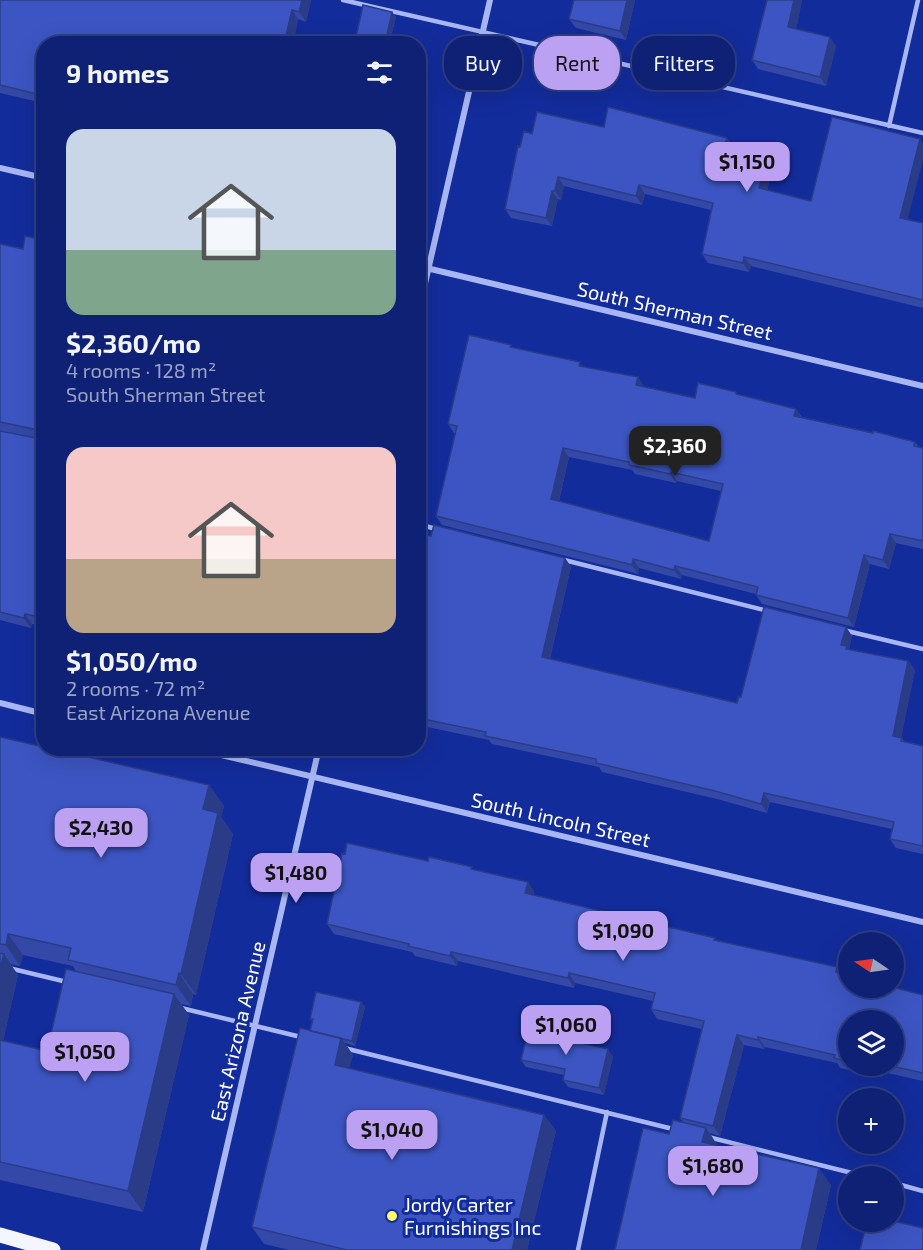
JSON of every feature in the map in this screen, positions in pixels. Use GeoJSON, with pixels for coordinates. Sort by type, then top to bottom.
{"type":"FeatureCollection","features":[{"type":"Feature","properties":{"kind":"main road"},"geometry":{"type":"LineString","coordinates":[[0,1235],[52,1250]]}},
{"type":"Feature","properties":{"kind":"street"},"geometry":{"type":"LineString","coordinates":[[426,281],[490,0]]}},
{"type":"Feature","properties":{"kind":"street"},"geometry":{"type":"LineString","coordinates":[[0,168],[36,176]]}},
{"type":"Feature","properties":{"kind":"street","name":"South Sherman Street"},"geometry":{"type":"LineString","coordinates":[[426,268],[923,386]]}},
{"type":"Feature","properties":{"kind":"street"},"geometry":{"type":"LineString","coordinates":[[0,703],[36,712]]}},
{"type":"Feature","properties":{"kind":"street","name":"South Lincoln Street"},"geometry":{"type":"LineString","coordinates":[[225,756],[923,922]]}},
{"type":"Feature","properties":{"kind":"street","name":"East Arizona Avenue"},"geometry":{"type":"LineString","coordinates":[[202,1250],[317,756]]}},
{"type":"Feature","properties":{"kind":"lane"},"geometry":{"type":"LineString","coordinates":[[344,0],[923,133]]}},
{"type":"Feature","properties":{"kind":"lane"},"geometry":{"type":"LineString","coordinates":[[889,126],[918,0]]}},
{"type":"Feature","properties":{"kind":"lane"},"geometry":{"type":"LineString","coordinates":[[426,526],[443,530]]}},
{"type":"Feature","properties":{"kind":"lane"},"geometry":{"type":"LineString","coordinates":[[557,559],[774,613]]}},
{"type":"Feature","properties":{"kind":"lane"},"geometry":{"type":"LineString","coordinates":[[832,627],[923,650]]}},
{"type":"Feature","properties":{"kind":"lane"},"geometry":{"type":"LineString","coordinates":[[0,966],[69,982]]}},
{"type":"Feature","properties":{"kind":"lane"},"geometry":{"type":"LineString","coordinates":[[171,1006],[309,1039]]}},
{"type":"Feature","properties":{"kind":"lane"},"geometry":{"type":"LineString","coordinates":[[332,1045],[685,1132]]}},
{"type":"Feature","properties":{"kind":"lane"},"geometry":{"type":"LineString","coordinates":[[578,1250],[607,1113]]}},
{"type":"Feature","properties":{"kind":"lane"},"geometry":{"type":"LineString","coordinates":[[696,1135],[838,1170]]}},
{"type":"Feature","properties":{"kind":"lane"},"geometry":{"type":"LineString","coordinates":[[904,1186],[923,1191]]}},
{"type":"Feature","properties":{"kind":"building"},"geometry":{"type":"Polygon","coordinates":[[[0,0],[302,0],[299,12],[292,10],[286,36],[36,36],[36,94],[0,85],[0,0]]]}},
{"type":"Feature","properties":{"kind":"building"},"geometry":{"type":"Polygon","coordinates":[[[574,0],[627,0],[620,31],[569,19],[574,0]]]}},
{"type":"Feature","properties":{"kind":"building"},"geometry":{"type":"Polygon","coordinates":[[[767,0],[794,0],[788,27],[830,37],[820,77],[752,60],[767,0]]]}},
{"type":"Feature","properties":{"kind":"building"},"geometry":{"type":"Polygon","coordinates":[[[363,5],[392,12],[387,36],[356,36],[363,5]]]}},
{"type":"Feature","properties":{"kind":"building"},"geometry":{"type":"Polygon","coordinates":[[[608,107],[727,138],[723,151],[765,161],[759,188],[811,201],[832,117],[920,139],[900,218],[923,223],[923,300],[744,257],[743,263],[702,254],[713,203],[639,185],[636,196],[558,177],[555,191],[552,191],[546,218],[505,209],[518,146],[520,147],[524,131],[532,134],[537,112],[604,127],[608,107]]]}},
{"type":"Feature","properties":{"kind":"building"},"geometry":{"type":"Polygon","coordinates":[[[25,236],[36,238],[36,430],[0,422],[0,244],[23,249],[25,236]]]}},
{"type":"Feature","properties":{"kind":"building"},"geometry":{"type":"Polygon","coordinates":[[[469,335],[511,345],[510,347],[580,362],[579,366],[638,377],[636,385],[695,398],[698,383],[736,392],[736,394],[796,409],[794,416],[873,433],[873,431],[915,442],[914,446],[923,448],[923,541],[890,534],[883,560],[864,555],[848,618],[756,595],[758,587],[675,566],[674,570],[633,559],[632,565],[436,516],[457,426],[448,424],[469,335]],[[563,448],[551,499],[709,541],[723,484],[629,465],[629,462],[563,448]]]}},
{"type":"Feature","properties":{"kind":"building"},"geometry":{"type":"Polygon","coordinates":[[[0,431],[36,438],[36,616],[25,614],[24,618],[0,612],[0,431]]]}},
{"type":"Feature","properties":{"kind":"building"},"geometry":{"type":"Polygon","coordinates":[[[434,525],[565,558],[542,657],[737,703],[739,696],[741,697],[764,607],[846,627],[841,645],[847,646],[846,649],[908,661],[893,736],[902,738],[901,741],[923,746],[923,846],[890,839],[894,822],[764,793],[761,804],[596,763],[596,759],[485,736],[486,732],[426,720],[426,535],[431,536],[434,525]]]}},
{"type":"Feature","properties":{"kind":"building"},"geometry":{"type":"Polygon","coordinates":[[[0,737],[36,745],[36,756],[84,756],[209,785],[203,809],[218,813],[181,974],[179,973],[176,985],[68,960],[71,948],[8,934],[6,945],[0,944],[0,737]]]}},
{"type":"Feature","properties":{"kind":"building"},"geometry":{"type":"Polygon","coordinates":[[[347,843],[428,861],[429,857],[528,882],[525,893],[715,938],[714,940],[837,967],[838,998],[904,998],[904,990],[923,995],[923,1073],[904,1069],[904,1010],[838,1010],[838,1059],[834,1058],[835,1055],[758,1037],[758,1040],[737,1035],[713,1126],[680,1118],[704,1021],[651,1009],[655,993],[569,973],[568,978],[451,952],[450,956],[327,924],[342,853],[345,854],[347,843]]]}},
{"type":"Feature","properties":{"kind":"building"},"geometry":{"type":"Polygon","coordinates":[[[0,953],[4,954],[0,969],[0,953]]]}},
{"type":"Feature","properties":{"kind":"building"},"geometry":{"type":"Polygon","coordinates":[[[66,969],[174,994],[128,1191],[0,1162],[0,1040],[47,1051],[66,969]]]}},
{"type":"Feature","properties":{"kind":"building"},"geometry":{"type":"Polygon","coordinates":[[[316,992],[361,1002],[352,1041],[310,1031],[313,1019],[310,1019],[316,992]]]}},
{"type":"Feature","properties":{"kind":"building"},"geometry":{"type":"Polygon","coordinates":[[[529,1027],[565,1034],[564,1039],[608,1049],[599,1088],[563,1080],[565,1069],[521,1060],[529,1027]]]}},
{"type":"Feature","properties":{"kind":"building"},"geometry":{"type":"Polygon","coordinates":[[[300,1028],[341,1038],[335,1065],[544,1115],[512,1250],[347,1250],[252,1227],[300,1028]]]}},
{"type":"Feature","properties":{"kind":"building"},"geometry":{"type":"Polygon","coordinates":[[[673,1120],[706,1128],[702,1142],[819,1168],[801,1250],[615,1250],[643,1128],[669,1134],[673,1120]]]}},
{"type":"Feature","properties":{"kind":"building"},"geometry":{"type":"Polygon","coordinates":[[[904,1224],[923,1228],[923,1250],[860,1250],[864,1232],[904,1232],[904,1224]]]}},
{"type":"Feature","properties":{"kind":"place","name":"Jordy Carter Furnishings Inc"},"geometry":{"type":"Point","coordinates":[392,1216]}}]}
